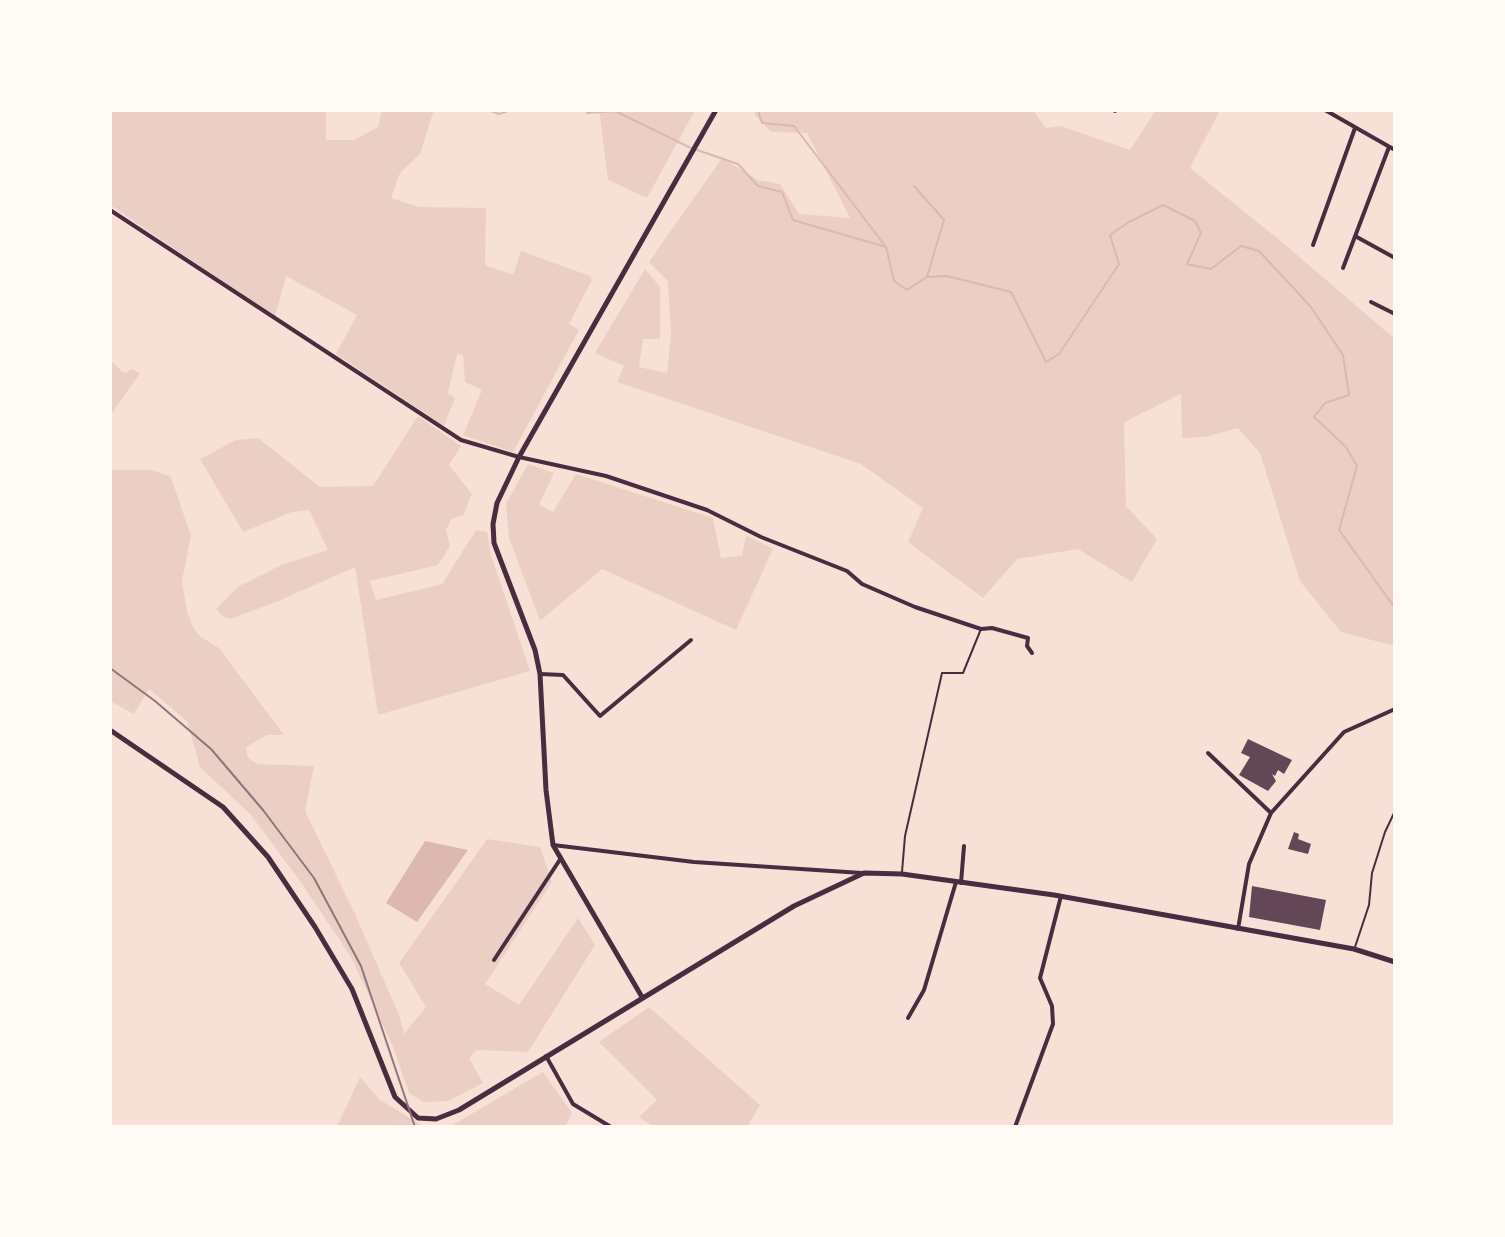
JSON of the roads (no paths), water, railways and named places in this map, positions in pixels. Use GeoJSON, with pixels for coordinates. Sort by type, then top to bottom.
{"type":"FeatureCollection","features":[{"type":"Feature","properties":{"kind":"main road"},"geometry":{"type":"LineString","coordinates":[[642,997],[553,845],[546,790],[540,674],[535,650],[494,543],[493,524],[497,503],[519,457],[716,110]]}},
{"type":"Feature","properties":{"kind":"main road"},"geometry":{"type":"LineString","coordinates":[[110,730],[223,807],[268,857],[352,989],[395,1097],[418,1118],[436,1119],[459,1110],[794,906],[864,873],[902,874],[1061,896],[1354,949],[1395,962]]}},
{"type":"Feature","properties":{"kind":"street"},"geometry":{"type":"LineString","coordinates":[[1325,110],[1395,150]]}},
{"type":"Feature","properties":{"kind":"street"},"geometry":{"type":"LineString","coordinates":[[1313,245],[1355,128]]}},
{"type":"Feature","properties":{"kind":"street"},"geometry":{"type":"LineString","coordinates":[[1343,268],[1389,147]]}},
{"type":"Feature","properties":{"kind":"street"},"geometry":{"type":"LineString","coordinates":[[110,210],[461,440],[519,457],[606,476],[707,510],[761,537],[847,571],[862,584],[915,607],[981,629],[992,628],[1028,638],[1027,646],[1032,653]]}},
{"type":"Feature","properties":{"kind":"street"},"geometry":{"type":"LineString","coordinates":[[1355,236],[1395,258]]}},
{"type":"Feature","properties":{"kind":"street"},"geometry":{"type":"LineString","coordinates":[[1371,302],[1395,314]]}},
{"type":"Feature","properties":{"kind":"street"},"geometry":{"type":"LineString","coordinates":[[540,674],[563,675],[600,716],[691,640]]}},
{"type":"Feature","properties":{"kind":"street"},"geometry":{"type":"LineString","coordinates":[[1238,929],[1249,864],[1271,813],[1344,732],[1395,709]]}},
{"type":"Feature","properties":{"kind":"street"},"geometry":{"type":"LineString","coordinates":[[1208,753],[1271,813]]}},
{"type":"Feature","properties":{"kind":"street"},"geometry":{"type":"LineString","coordinates":[[553,845],[694,862],[864,873]]}},
{"type":"Feature","properties":{"kind":"street"},"geometry":{"type":"LineString","coordinates":[[908,1018],[924,990],[958,883],[964,846]]}},
{"type":"Feature","properties":{"kind":"street"},"geometry":{"type":"LineString","coordinates":[[494,960],[561,858]]}},
{"type":"Feature","properties":{"kind":"street"},"geometry":{"type":"LineString","coordinates":[[1015,1127],[1053,1024],[1052,1006],[1040,978],[1061,896]]}},
{"type":"Feature","properties":{"kind":"street"},"geometry":{"type":"LineString","coordinates":[[546,1056],[573,1104],[611,1127]]}},
{"type":"Feature","properties":{"kind":"lane"},"geometry":{"type":"LineString","coordinates":[[902,874],[905,836],[942,673],[963,673],[981,629]]}},
{"type":"Feature","properties":{"kind":"lane"},"geometry":{"type":"LineString","coordinates":[[1354,949],[1369,905],[1372,873],[1395,811]]}},
{"type":"Feature","properties":{"kind":"waterway"},"geometry":{"type":"LineString","coordinates":[[488,110],[499,114],[511,110]]}},
{"type":"Feature","properties":{"kind":"waterway"},"geometry":{"type":"LineString","coordinates":[[587,110],[587,113],[615,111],[691,148]]}},
{"type":"Feature","properties":{"kind":"waterway"},"geometry":{"type":"LineString","coordinates":[[758,110],[762,123],[794,126],[886,247],[894,281],[907,290],[927,277],[947,276],[1011,292],[1046,362],[1059,354],[1119,264],[1110,235],[1129,222],[1163,205],[1195,221],[1201,233],[1187,264],[1211,269],[1241,246],[1259,251],[1311,307],[1343,355],[1349,395],[1325,403],[1314,417],[1346,447],[1357,466],[1339,530],[1395,608]]}},
{"type":"Feature","properties":{"kind":"waterway"},"geometry":{"type":"LineString","coordinates":[[1393,110],[1395,114]]}},
{"type":"Feature","properties":{"kind":"waterway"},"geometry":{"type":"LineString","coordinates":[[697,150],[738,164],[758,186],[782,192],[793,220],[886,247]]}},
{"type":"Feature","properties":{"kind":"waterway"},"geometry":{"type":"LineString","coordinates":[[914,186],[944,220],[927,277]]}},
{"type":"Feature","properties":{"kind":"railway"},"geometry":{"type":"LineString","coordinates":[[110,668],[155,701],[211,749],[263,810],[314,878],[361,966],[415,1127]]}}]}
